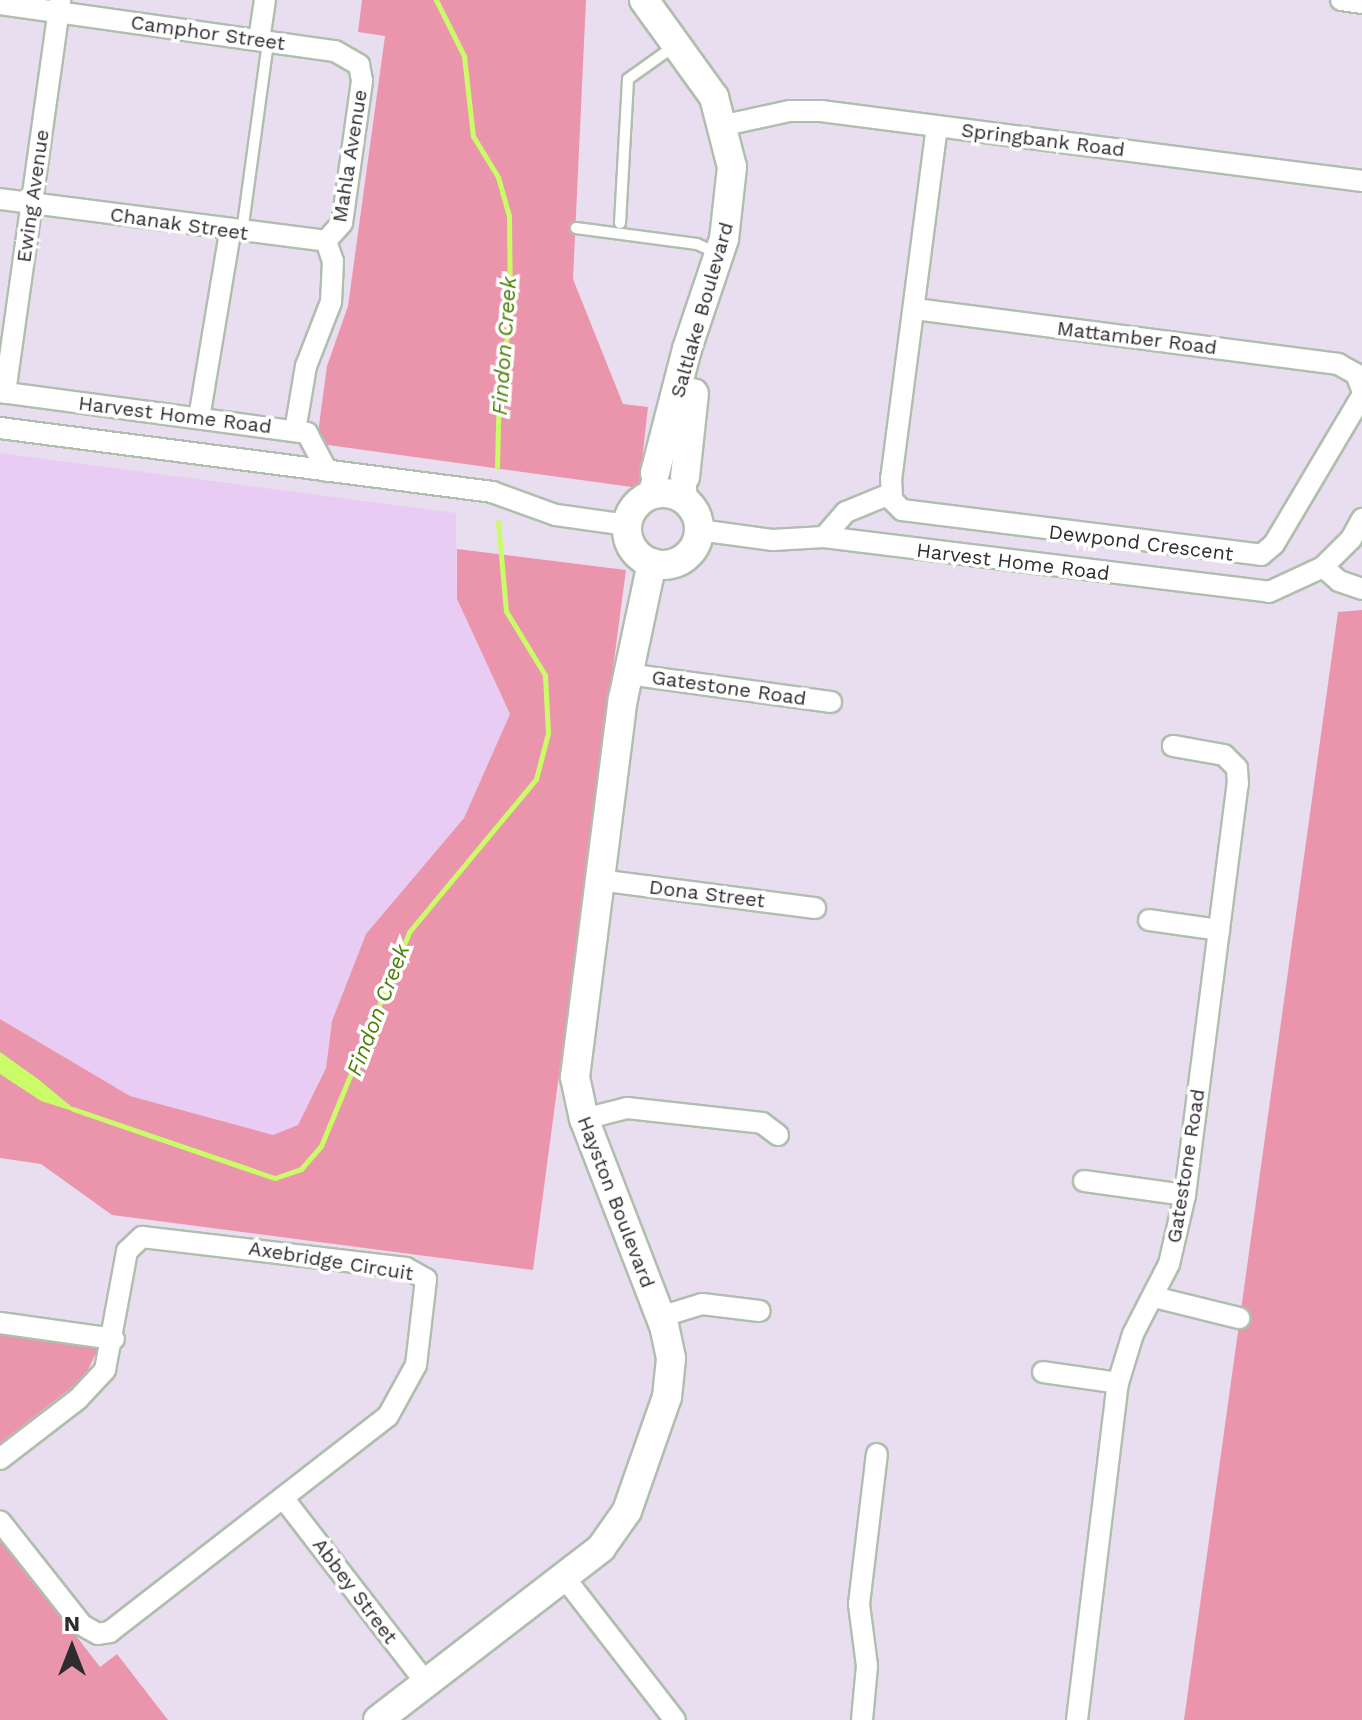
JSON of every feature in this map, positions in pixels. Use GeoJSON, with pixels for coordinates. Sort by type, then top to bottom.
{"type":"FeatureCollection","features":[{"type":"Feature","properties":{"kind":"street"},"geometry":{"type":"LineString","coordinates":[[264,41],[265,0]]}},
{"type":"Feature","properties":{"kind":"street","name":"Saltlake Boulevard"},"geometry":{"type":"LineString","coordinates":[[644,0],[702,76],[733,124],[732,191],[718,254],[687,349],[651,485]]}},
{"type":"Feature","properties":{"kind":"street","name":"Saltlake Boulevard"},"geometry":{"type":"LineString","coordinates":[[665,0],[710,57],[749,163],[748,209],[700,362],[686,490]]}},
{"type":"Feature","properties":{"kind":"street"},"geometry":{"type":"LineString","coordinates":[[1341,0],[1362,3]]}},
{"type":"Feature","properties":{"kind":"street","name":"Camphor Street"},"geometry":{"type":"LineString","coordinates":[[0,4],[60,6],[335,51],[356,60]]}},
{"type":"Feature","properties":{"kind":"street","name":"Ewing Avenue"},"geometry":{"type":"LineString","coordinates":[[3,392],[60,6]]}},
{"type":"Feature","properties":{"kind":"street","name":"Mahla Avenue"},"geometry":{"type":"LineString","coordinates":[[295,431],[306,366],[331,302],[333,261],[326,241],[342,223],[362,81],[356,60]]}},
{"type":"Feature","properties":{"kind":"street","name":"Springbank Road"},"geometry":{"type":"LineString","coordinates":[[733,124],[803,110],[1362,181]]}},
{"type":"Feature","properties":{"kind":"street"},"geometry":{"type":"LineString","coordinates":[[824,537],[846,512],[890,494],[937,126]]}},
{"type":"Feature","properties":{"kind":"street","name":"Chanak Street"},"geometry":{"type":"LineString","coordinates":[[0,199],[236,233],[326,241]]}},
{"type":"Feature","properties":{"kind":"street"},"geometry":{"type":"LineString","coordinates":[[199,418],[236,233]]}},
{"type":"Feature","properties":{"kind":"street","name":"Mattamber Road"},"geometry":{"type":"LineString","coordinates":[[915,309],[1338,364],[1359,382]]}},
{"type":"Feature","properties":{"kind":"street"},"geometry":{"type":"LineString","coordinates":[[1359,382],[1362,352]]}},
{"type":"Feature","properties":{"kind":"street","name":"Harvest Home Road"},"geometry":{"type":"LineString","coordinates":[[3,392],[307,433],[327,471]]}},
{"type":"Feature","properties":{"kind":"street","name":"Dewpond Crescent"},"geometry":{"type":"LineString","coordinates":[[890,494],[896,506],[911,513],[1254,556],[1274,544],[1362,396]]}},
{"type":"Feature","properties":{"kind":"street","name":"Harvest Home Road"},"geometry":{"type":"LineString","coordinates":[[0,428],[492,492],[556,515],[627,525]]}},
{"type":"Feature","properties":{"kind":"street"},"geometry":{"type":"LineString","coordinates":[[651,485],[667,494],[686,490],[699,530],[684,558],[652,563],[632,549],[627,525],[651,485]]}},
{"type":"Feature","properties":{"kind":"street"},"geometry":{"type":"LineString","coordinates":[[1362,519],[1351,539],[1323,567],[1339,581],[1362,589]]}},
{"type":"Feature","properties":{"kind":"street","name":"Harvest Home Road"},"geometry":{"type":"LineString","coordinates":[[699,530],[773,540],[824,537],[1234,590],[1269,592],[1323,567]]}},
{"type":"Feature","properties":{"kind":"street","name":"Hayston Boulevard"},"geometry":{"type":"LineString","coordinates":[[379,1720],[564,1577],[618,1527],[643,1468],[671,1374],[660,1317],[584,1119],[575,1066],[627,674],[652,563]]}},
{"type":"Feature","properties":{"kind":"street","name":"Gatestone Road"},"geometry":{"type":"LineString","coordinates":[[627,674],[831,702]]}},
{"type":"Feature","properties":{"kind":"street","name":"Gatestone Road"},"geometry":{"type":"LineString","coordinates":[[1077,1720],[1118,1383],[1133,1334],[1154,1297],[1177,1240],[1185,1195],[1237,768],[1211,750],[1173,746]]}},
{"type":"Feature","properties":{"kind":"street","name":"Dona Street"},"geometry":{"type":"LineString","coordinates":[[599,880],[815,908]]}},
{"type":"Feature","properties":{"kind":"street"},"geometry":{"type":"LineString","coordinates":[[1149,920],[1219,930]]}},
{"type":"Feature","properties":{"kind":"street"},"geometry":{"type":"LineString","coordinates":[[584,1119],[640,1109],[762,1123],[778,1135]]}},
{"type":"Feature","properties":{"kind":"street"},"geometry":{"type":"LineString","coordinates":[[1084,1181],[1185,1195]]}},
{"type":"Feature","properties":{"kind":"street","name":"Axebridge Circuit"},"geometry":{"type":"LineString","coordinates":[[0,1459],[92,1386],[105,1370],[114,1339],[127,1251],[142,1237],[406,1268],[424,1276],[428,1294],[420,1348],[401,1399],[369,1434],[105,1634],[82,1625],[0,1521]]}},
{"type":"Feature","properties":{"kind":"street"},"geometry":{"type":"LineString","coordinates":[[1154,1297],[1239,1318]]}},
{"type":"Feature","properties":{"kind":"street"},"geometry":{"type":"LineString","coordinates":[[660,1317],[702,1304],[760,1311]]}},
{"type":"Feature","properties":{"kind":"street"},"geometry":{"type":"LineString","coordinates":[[0,1323],[114,1339]]}},
{"type":"Feature","properties":{"kind":"street"},"geometry":{"type":"LineString","coordinates":[[1043,1372],[1118,1383]]}},
{"type":"Feature","properties":{"kind":"street"},"geometry":{"type":"LineString","coordinates":[[862,1720],[867,1666],[859,1604],[877,1454]]}},
{"type":"Feature","properties":{"kind":"street","name":"Abbey Street"},"geometry":{"type":"LineString","coordinates":[[284,1499],[426,1683]]}},
{"type":"Feature","properties":{"kind":"street"},"geometry":{"type":"LineString","coordinates":[[564,1577],[675,1720]]}},
{"type":"Feature","properties":{"kind":"lane"},"geometry":{"type":"LineString","coordinates":[[236,233],[264,41]]}},
{"type":"Feature","properties":{"kind":"lane"},"geometry":{"type":"LineString","coordinates":[[620,223],[628,79],[678,43]]}},
{"type":"Feature","properties":{"kind":"lane"},"geometry":{"type":"LineString","coordinates":[[576,228],[697,244],[718,254]]}},
{"type":"Feature","properties":{"kind":"shaded area"},"geometry":{"type":"Polygon","coordinates":[[[362,0],[586,0],[573,279],[623,404],[648,407],[639,488],[328,445],[318,433],[327,366],[348,306],[385,36],[358,32],[362,0]]]}},
{"type":"Feature","properties":{"kind":"shaded area"},"geometry":{"type":"Polygon","coordinates":[[[0,453],[456,513],[457,599],[510,714],[464,818],[366,934],[332,1021],[326,1067],[298,1125],[273,1135],[130,1096],[0,1019],[0,453]]]}},
{"type":"Feature","properties":{"kind":"shaded area"},"geometry":{"type":"Polygon","coordinates":[[[457,549],[626,570],[533,1270],[112,1215],[41,1164],[0,1158],[0,1019],[130,1096],[273,1135],[298,1125],[326,1068],[332,1021],[366,934],[464,818],[510,714],[457,599],[457,549]]]}},
{"type":"Feature","properties":{"kind":"shaded area"},"geometry":{"type":"Polygon","coordinates":[[[1362,610],[1362,1720],[1184,1720],[1338,612],[1362,610]]]}},
{"type":"Feature","properties":{"kind":"shaded area"},"geometry":{"type":"Polygon","coordinates":[[[0,1052],[79,1113],[41,1101],[0,1074],[0,1052]]]}},
{"type":"Feature","properties":{"kind":"shaded area"},"geometry":{"type":"Polygon","coordinates":[[[0,1334],[99,1347],[84,1378],[0,1443],[0,1334]]]}},
{"type":"Feature","properties":{"kind":"shaded area"},"geometry":{"type":"Polygon","coordinates":[[[0,1537],[100,1667],[117,1654],[168,1720],[0,1720],[0,1537]]]}},
{"type":"Feature","properties":{"kind":"waterway","name":"Findon Creek"},"geometry":{"type":"LineString","coordinates":[[436,0],[464,56],[473,136],[498,177],[509,216],[510,318],[499,385],[497,467]]}},
{"type":"Feature","properties":{"kind":"waterway","name":"Findon Creek"},"geometry":{"type":"LineString","coordinates":[[73,1109],[275,1178],[301,1169],[321,1146],[409,932],[536,779],[548,733],[545,675],[506,611],[498,522]]}}]}
